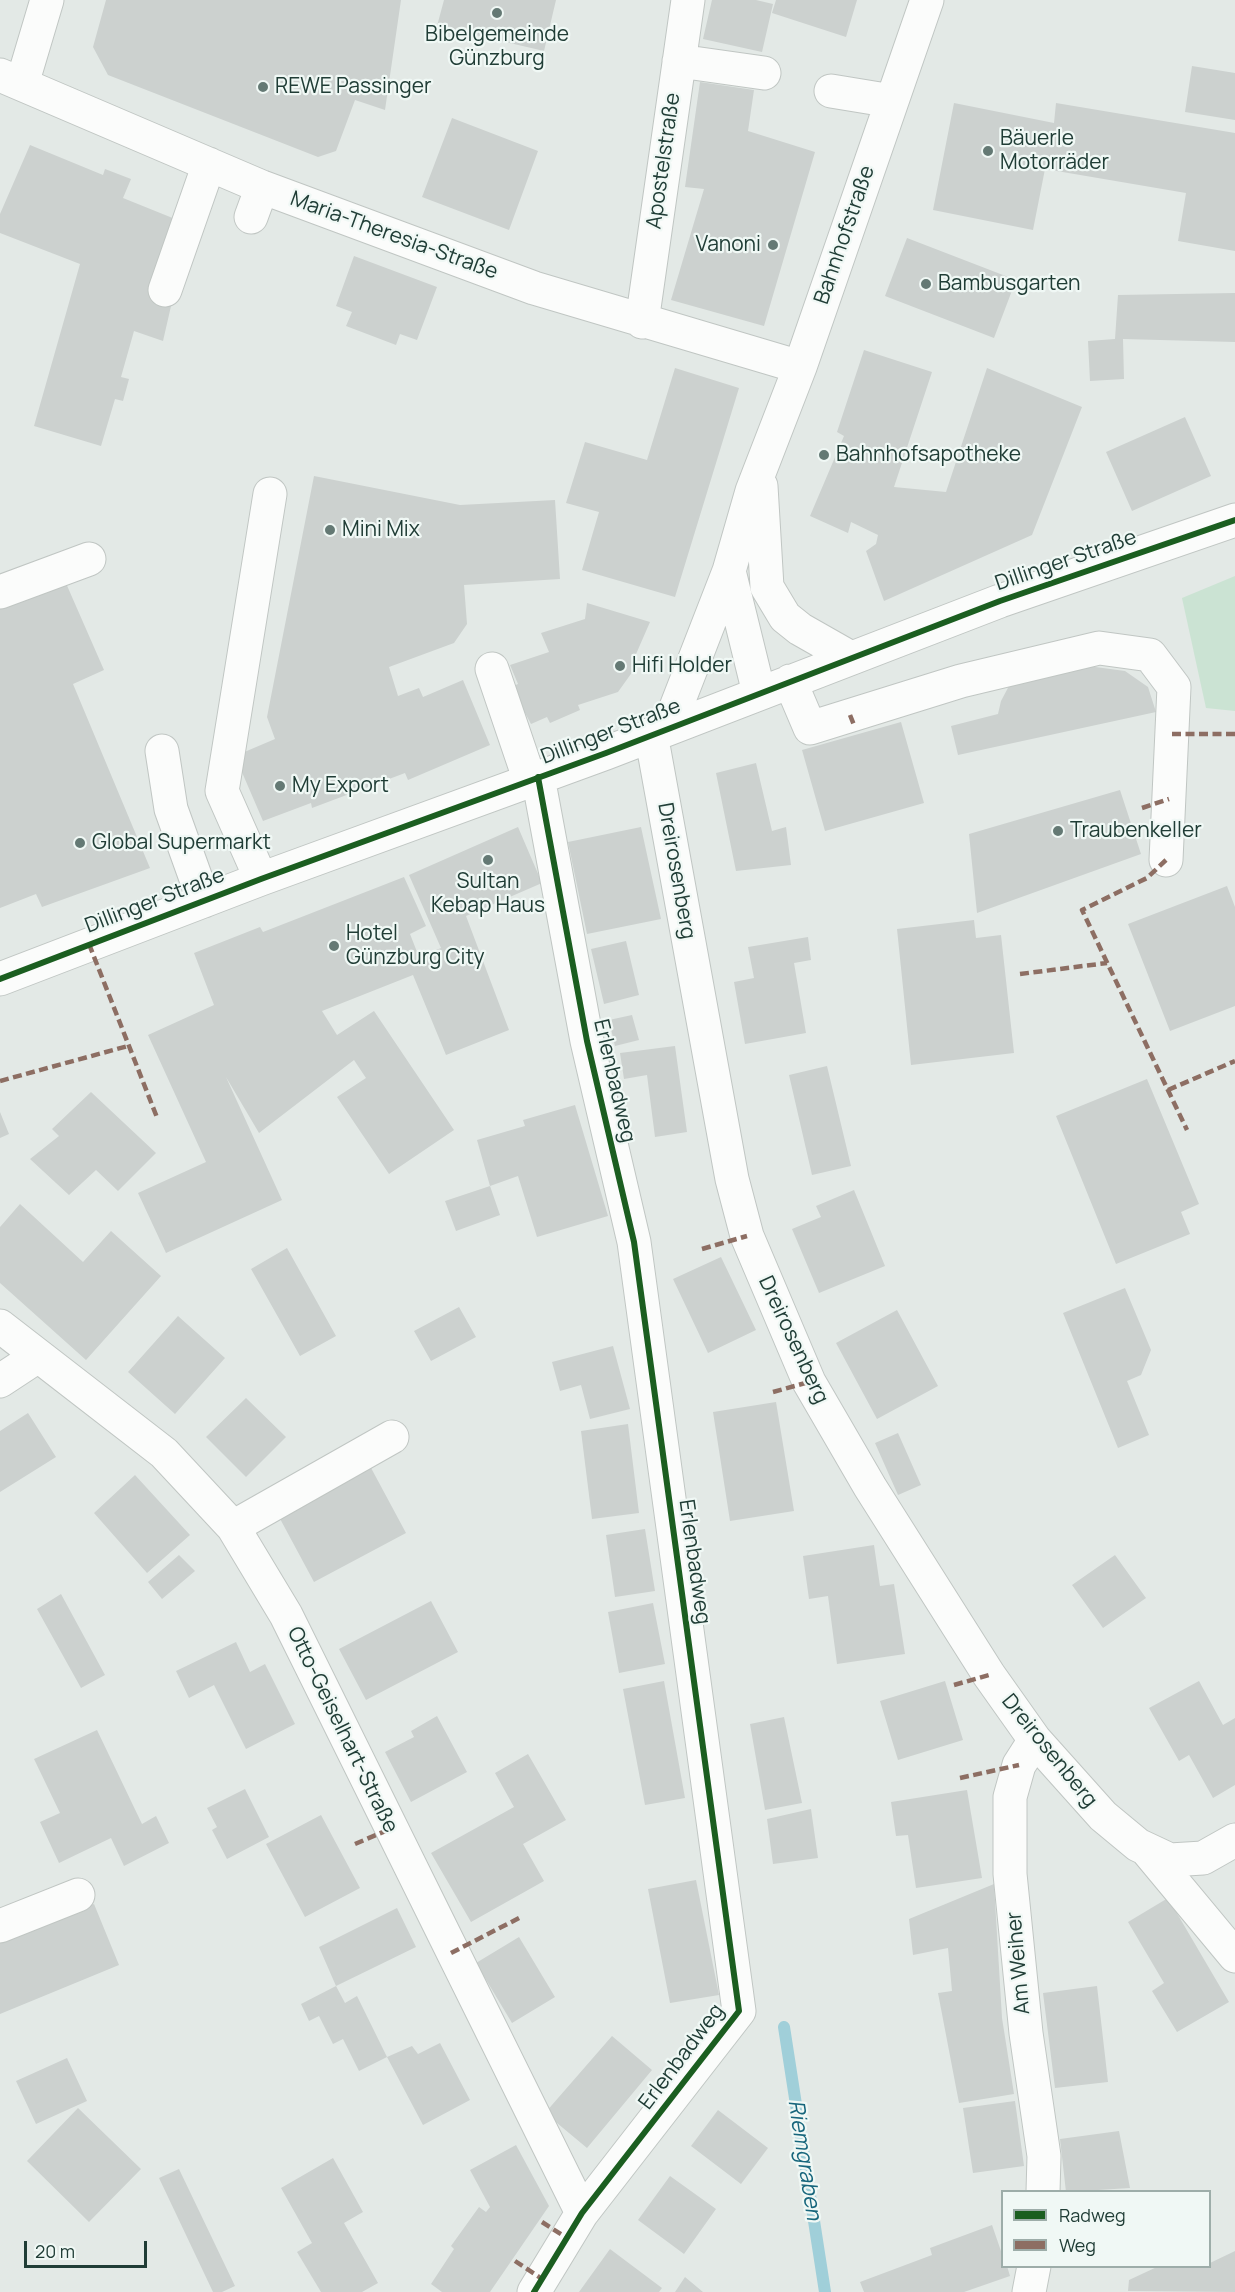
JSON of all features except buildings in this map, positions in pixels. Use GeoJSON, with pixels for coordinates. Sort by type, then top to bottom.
{"type":"FeatureCollection","features":[{"type":"Feature","properties":{"kind":"street"},"geometry":{"type":"LineString","coordinates":[[11,79],[47,0]]}},
{"type":"Feature","properties":{"kind":"street","name":"Apostelstraße"},"geometry":{"type":"LineString","coordinates":[[642,322],[688,0]]}},
{"type":"Feature","properties":{"kind":"street","name":"Bahnhofstraße"},"geometry":{"type":"LineString","coordinates":[[659,731],[729,571],[760,470],[800,367],[927,0]]}},
{"type":"Feature","properties":{"kind":"street"},"geometry":{"type":"LineString","coordinates":[[679,61],[764,74]]}},
{"type":"Feature","properties":{"kind":"street","name":"Maria-Theresia-Straße"},"geometry":{"type":"LineString","coordinates":[[11,79],[261,187],[534,288],[642,322],[800,367]]}},
{"type":"Feature","properties":{"kind":"street"},"geometry":{"type":"LineString","coordinates":[[831,91],[892,101]]}},
{"type":"Feature","properties":{"kind":"street"},"geometry":{"type":"LineString","coordinates":[[165,290],[209,164]]}},
{"type":"Feature","properties":{"kind":"street"},"geometry":{"type":"LineString","coordinates":[[251,217],[261,187]]}},
{"type":"Feature","properties":{"kind":"street","name":"Bahnhofstraße"},"geometry":{"type":"LineString","coordinates":[[760,470],[767,587],[785,618],[851,658]]}},
{"type":"Feature","properties":{"kind":"street"},"geometry":{"type":"LineString","coordinates":[[261,879],[222,791],[270,494]]}},
{"type":"Feature","properties":{"kind":"street","name":"Dillinger Straße"},"geometry":{"type":"LineString","coordinates":[[0,979],[1000,601],[1235,520]]}},
{"type":"Feature","properties":{"kind":"street"},"geometry":{"type":"LineString","coordinates":[[0,592],[89,559]]}},
{"type":"Feature","properties":{"kind":"street"},"geometry":{"type":"LineString","coordinates":[[729,571],[759,693]]}},
{"type":"Feature","properties":{"kind":"street"},"geometry":{"type":"LineString","coordinates":[[790,681],[810,728],[961,681],[1099,648],[1150,655],[1174,687],[1167,860]]}},
{"type":"Feature","properties":{"kind":"street","name":"Erlenbadweg"},"geometry":{"type":"LineString","coordinates":[[492,669],[534,779],[587,1041],[634,1242],[739,2011],[582,2214],[534,2292]]}},
{"type":"Feature","properties":{"kind":"street","name":"Dreirosenberg"},"geometry":{"type":"LineString","coordinates":[[659,731],[732,1179],[747,1236],[809,1382],[914,1559],[988,1675],[1035,1740],[1103,1816],[1146,1849],[1235,1956]]}},
{"type":"Feature","properties":{"kind":"street"},"geometry":{"type":"LineString","coordinates":[[162,751],[171,809],[204,901]]}},
{"type":"Feature","properties":{"kind":"street","name":"Otto-Geiselhart-Straße"},"geometry":{"type":"LineString","coordinates":[[0,1326],[164,1454],[233,1527],[286,1615],[582,2214]]}},
{"type":"Feature","properties":{"kind":"street"},"geometry":{"type":"LineString","coordinates":[[0,1381],[38,1356]]}},
{"type":"Feature","properties":{"kind":"street"},"geometry":{"type":"LineString","coordinates":[[233,1527],[392,1437]]}},
{"type":"Feature","properties":{"kind":"street","name":"Am Weiher"},"geometry":{"type":"LineString","coordinates":[[1035,1740],[1019,1765],[1010,1797],[1010,1874],[1026,2032],[1044,2156],[1043,2190]]}},
{"type":"Feature","properties":{"kind":"street","name":"Dreirosenberg"},"geometry":{"type":"LineString","coordinates":[[1146,1849],[1170,1860],[1203,1858],[1235,1840]]}},
{"type":"Feature","properties":{"kind":"street"},"geometry":{"type":"LineString","coordinates":[[0,1926],[78,1895]]}},
{"type":"Feature","properties":{"kind":"street"},"geometry":{"type":"LineString","coordinates":[[1029,2292],[1034,2268]]}},
{"type":"Feature","properties":{"kind":"green space"},"geometry":{"type":"Polygon","coordinates":[[[1235,576],[1235,711],[1206,708],[1182,598],[1235,576]]]}},
{"type":"Feature","properties":{"kind":"waterway","name":"Riemgraben"},"geometry":{"type":"LineString","coordinates":[[784,2027],[825,2292]]}},
{"type":"Feature","properties":{"kind":"marked path"},"geometry":{"type":"LineString","coordinates":[[850,715],[854,725]]}},
{"type":"Feature","properties":{"kind":"marked path"},"geometry":{"type":"LineString","coordinates":[[1172,734],[1235,734]]}},
{"type":"Feature","properties":{"kind":"marked path"},"geometry":{"type":"LineString","coordinates":[[1142,808],[1169,799]]}},
{"type":"Feature","properties":{"kind":"marked path"},"geometry":{"type":"LineString","coordinates":[[1166,860],[1147,878],[1082,910],[1187,1130]]}},
{"type":"Feature","properties":{"kind":"marked path"},"geometry":{"type":"LineString","coordinates":[[89,944],[158,1120]]}},
{"type":"Feature","properties":{"kind":"marked path"},"geometry":{"type":"LineString","coordinates":[[1020,974],[1107,963]]}},
{"type":"Feature","properties":{"kind":"marked path"},"geometry":{"type":"LineString","coordinates":[[0,1081],[128,1046]]}},
{"type":"Feature","properties":{"kind":"marked path"},"geometry":{"type":"LineString","coordinates":[[1168,1090],[1235,1061]]}},
{"type":"Feature","properties":{"kind":"marked path"},"geometry":{"type":"LineString","coordinates":[[702,1249],[747,1236]]}},
{"type":"Feature","properties":{"kind":"marked path"},"geometry":{"type":"LineString","coordinates":[[773,1392],[809,1382]]}},
{"type":"Feature","properties":{"kind":"marked path"},"geometry":{"type":"LineString","coordinates":[[954,1685],[989,1675]]}},
{"type":"Feature","properties":{"kind":"marked path"},"geometry":{"type":"LineString","coordinates":[[960,1778],[1019,1765]]}},
{"type":"Feature","properties":{"kind":"marked path"},"geometry":{"type":"LineString","coordinates":[[355,1844],[390,1829]]}},
{"type":"Feature","properties":{"kind":"marked path"},"geometry":{"type":"LineString","coordinates":[[451,1953],[521,1917]]}},
{"type":"Feature","properties":{"kind":"marked path"},"geometry":{"type":"LineString","coordinates":[[542,2222],[567,2238]]}},
{"type":"Feature","properties":{"kind":"marked path"},"geometry":{"type":"LineString","coordinates":[[515,2261],[542,2279]]}},
{"type":"Feature","properties":{"kind":"cycle path"},"geometry":{"type":"LineString","coordinates":[[0,979],[261,879],[606,753],[1000,601],[1235,520]]}},
{"type":"Feature","properties":{"kind":"cycle path"},"geometry":{"type":"LineString","coordinates":[[534,2292],[582,2213],[739,2011],[634,1242],[587,1041],[538,777]]}},
{"type":"Feature","properties":{"kind":"place","name":"Bibelgemeinde Günzburg"},"geometry":{"type":"Point","coordinates":[497,13]}},
{"type":"Feature","properties":{"kind":"place","name":"REWE Passinger"},"geometry":{"type":"Point","coordinates":[263,87]}},
{"type":"Feature","properties":{"kind":"place","name":"Bäuerle Motorräder"},"geometry":{"type":"Point","coordinates":[988,151]}},
{"type":"Feature","properties":{"kind":"place","name":"Vanoni"},"geometry":{"type":"Point","coordinates":[773,245]}},
{"type":"Feature","properties":{"kind":"place","name":"Bambusgarten"},"geometry":{"type":"Point","coordinates":[926,284]}},
{"type":"Feature","properties":{"kind":"place","name":"Bahnhofsapotheke"},"geometry":{"type":"Point","coordinates":[824,455]}},
{"type":"Feature","properties":{"kind":"place","name":"Mini Mix"},"geometry":{"type":"Point","coordinates":[330,530]}},
{"type":"Feature","properties":{"kind":"place","name":"Hifi Holder"},"geometry":{"type":"Point","coordinates":[620,666]}},
{"type":"Feature","properties":{"kind":"place","name":"My Export"},"geometry":{"type":"Point","coordinates":[280,786]}},
{"type":"Feature","properties":{"kind":"place","name":"Traubenkeller"},"geometry":{"type":"Point","coordinates":[1058,831]}},
{"type":"Feature","properties":{"kind":"place","name":"Global Supermarkt"},"geometry":{"type":"Point","coordinates":[80,843]}},
{"type":"Feature","properties":{"kind":"place","name":"Sultan Kebap Haus"},"geometry":{"type":"Point","coordinates":[488,860]}},
{"type":"Feature","properties":{"kind":"place","name":"Hotel Günzburg City"},"geometry":{"type":"Point","coordinates":[334,946]}}]}
